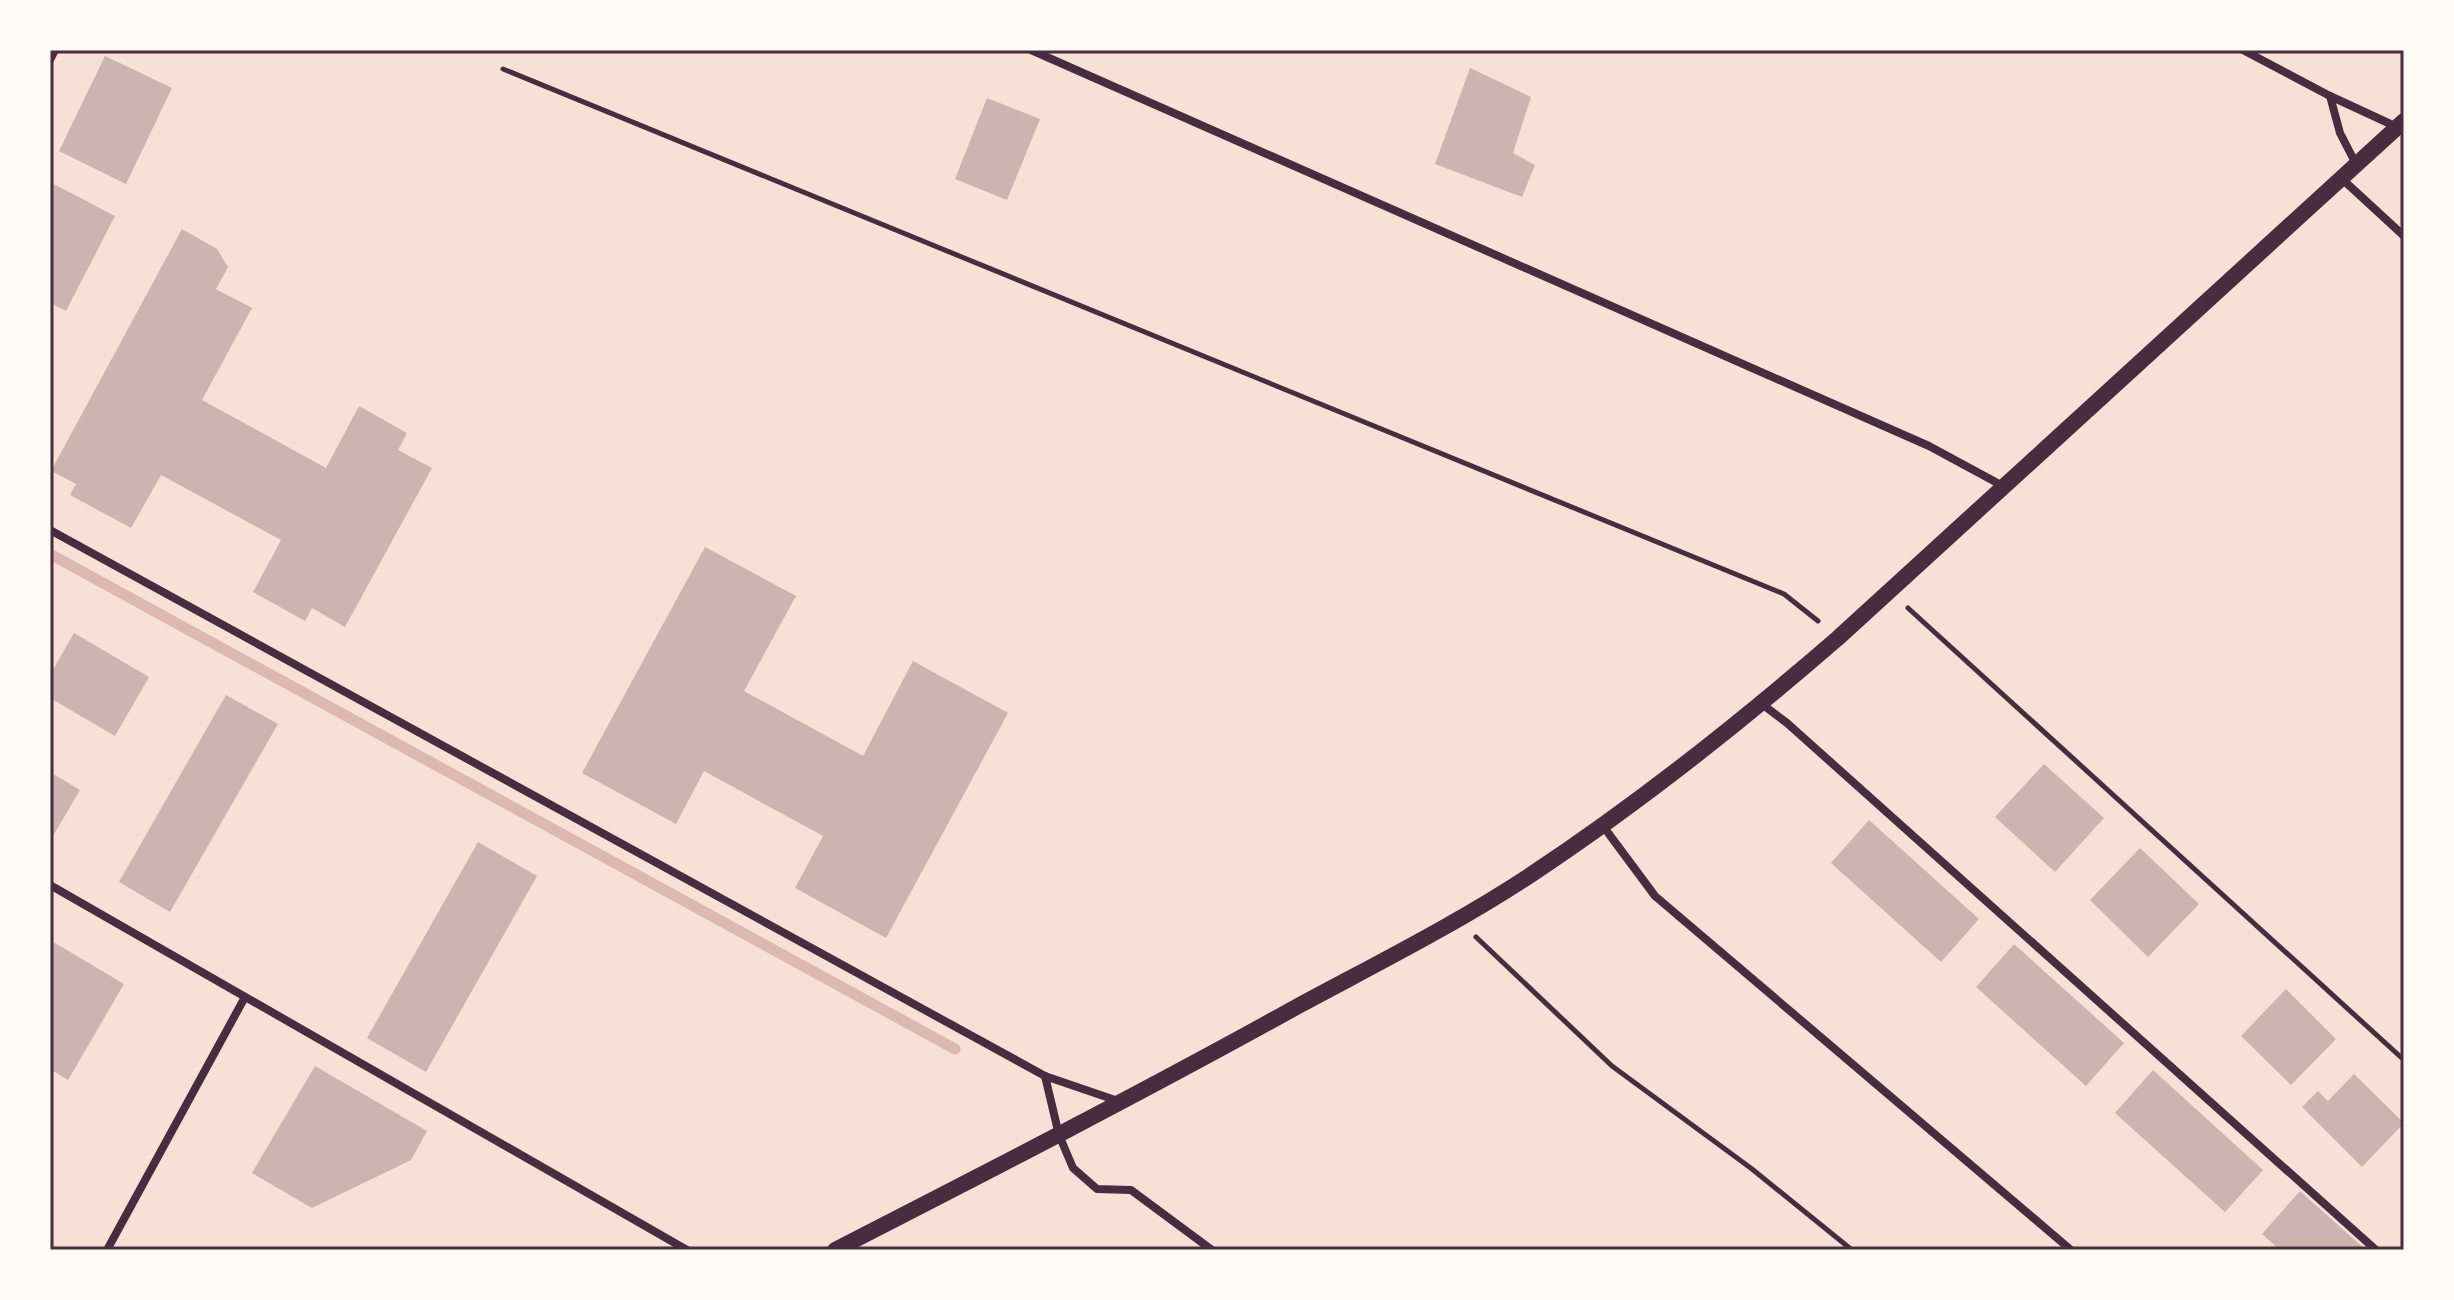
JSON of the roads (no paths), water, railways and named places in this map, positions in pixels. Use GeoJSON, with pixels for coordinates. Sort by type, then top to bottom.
{"type":"FeatureCollection","features":[{"type":"Feature","properties":{"kind":"main road"},"geometry":{"type":"LineString","coordinates":[[835,1250],[1123,1103],[1459,919],[1531,875],[1602,825],[1762,704],[1838,638],[2400,124]]}},
{"type":"Feature","properties":{"kind":"street"},"geometry":{"type":"LineString","coordinates":[[50,60],[55,50]]}},
{"type":"Feature","properties":{"kind":"street"},"geometry":{"type":"LineString","coordinates":[[1031,50],[1929,446],[2003,486]]}},
{"type":"Feature","properties":{"kind":"street"},"geometry":{"type":"LineString","coordinates":[[2243,50],[2330,96],[2400,124]]}},
{"type":"Feature","properties":{"kind":"street"},"geometry":{"type":"LineString","coordinates":[[2330,96],[2340,133],[2356,164]]}},
{"type":"Feature","properties":{"kind":"street"},"geometry":{"type":"LineString","coordinates":[[2341,178],[2404,236]]}},
{"type":"Feature","properties":{"kind":"street"},"geometry":{"type":"LineString","coordinates":[[50,530],[1045,1076],[1123,1103]]}},
{"type":"Feature","properties":{"kind":"street"},"geometry":{"type":"LineString","coordinates":[[1762,704],[1787,723],[2376,1250]]}},
{"type":"Feature","properties":{"kind":"street"},"geometry":{"type":"LineString","coordinates":[[1602,825],[1655,896],[2071,1250]]}},
{"type":"Feature","properties":{"kind":"street"},"geometry":{"type":"LineString","coordinates":[[50,885],[685,1250]]}},
{"type":"Feature","properties":{"kind":"street"},"geometry":{"type":"LineString","coordinates":[[107,1250],[245,997]]}},
{"type":"Feature","properties":{"kind":"street"},"geometry":{"type":"LineString","coordinates":[[1045,1076],[1059,1135],[1073,1168],[1097,1189],[1131,1190],[1212,1250]]}},
{"type":"Feature","properties":{"kind":"waterway"},"geometry":{"type":"LineString","coordinates":[[50,554],[955,1049]]}}]}
